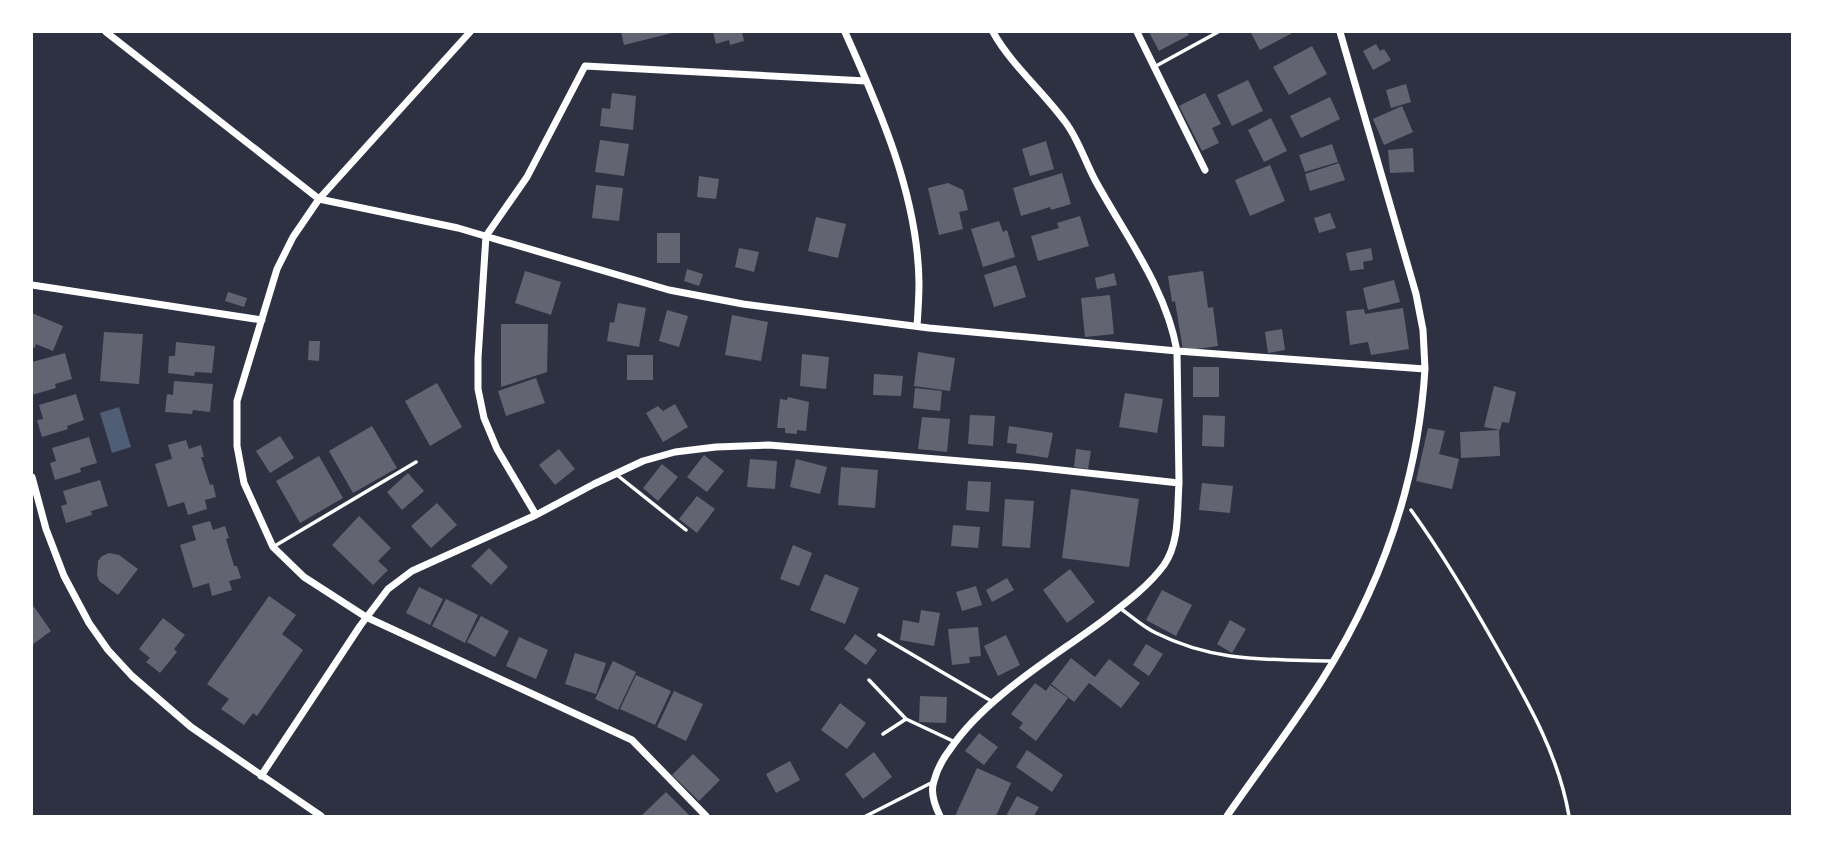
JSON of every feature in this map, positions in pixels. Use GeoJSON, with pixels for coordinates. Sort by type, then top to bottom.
{"type":"FeatureCollection","features":[{"type":"Feature","properties":{"kind":"street"},"geometry":{"type":"LineString","coordinates":[[106,32],[320,199],[486,236],[669,290],[743,304],[917,326],[1177,351],[1425,369]]}},
{"type":"Feature","properties":{"kind":"street"},"geometry":{"type":"LineString","coordinates":[[470,32],[320,199],[293,237],[277,269],[237,401],[237,446],[244,482],[273,547],[303,577],[366,617],[632,740],[706,817]]}},
{"type":"Feature","properties":{"kind":"street"},"geometry":{"type":"LineString","coordinates":[[845,32],[880,115],[904,187],[914,234],[919,281],[917,326]]}},
{"type":"Feature","properties":{"kind":"street"},"geometry":{"type":"LineString","coordinates":[[940,817],[934,804],[933,782],[944,758],[981,710],[1120,608],[1147,585],[1165,564],[1174,544],[1180,483],[1177,351],[1172,324],[1158,291],[1094,178],[1068,125],[1017,66],[993,32]]}},
{"type":"Feature","properties":{"kind":"street"},"geometry":{"type":"LineString","coordinates":[[1137,32],[1205,170]]}},
{"type":"Feature","properties":{"kind":"street"},"geometry":{"type":"LineString","coordinates":[[1227,817],[1322,680],[1365,603],[1404,501],[1422,410],[1425,369],[1423,330],[1416,294],[1340,32]]}},
{"type":"Feature","properties":{"kind":"street"},"geometry":{"type":"LineString","coordinates":[[536,516],[497,449],[478,389],[486,236],[527,177],[585,66],[866,81]]}},
{"type":"Feature","properties":{"kind":"street"},"geometry":{"type":"LineString","coordinates":[[32,285],[261,320]]}},
{"type":"Feature","properties":{"kind":"street"},"geometry":{"type":"LineString","coordinates":[[261,776],[366,617],[388,589],[412,571],[536,516],[643,461],[676,452],[769,445],[1020,466],[1180,483]]}},
{"type":"Feature","properties":{"kind":"street"},"geometry":{"type":"LineString","coordinates":[[32,477],[46,529],[64,576],[89,623],[108,650],[161,703],[191,727],[321,817]]}},
{"type":"Feature","properties":{"kind":"lane"},"geometry":{"type":"LineString","coordinates":[[1156,66],[1218,32]]}},
{"type":"Feature","properties":{"kind":"lane"},"geometry":{"type":"LineString","coordinates":[[273,547],[416,462]]}},
{"type":"Feature","properties":{"kind":"lane"},"geometry":{"type":"LineString","coordinates":[[616,474],[686,530]]}},
{"type":"Feature","properties":{"kind":"lane"},"geometry":{"type":"LineString","coordinates":[[1120,608],[1154,632],[1209,654],[1236,658],[1333,661]]}},
{"type":"Feature","properties":{"kind":"lane"},"geometry":{"type":"LineString","coordinates":[[879,635],[993,702]]}},
{"type":"Feature","properties":{"kind":"lane"},"geometry":{"type":"LineString","coordinates":[[869,680],[906,719],[955,742]]}},
{"type":"Feature","properties":{"kind":"lane"},"geometry":{"type":"LineString","coordinates":[[883,734],[906,719]]}},
{"type":"Feature","properties":{"kind":"lane"},"geometry":{"type":"LineString","coordinates":[[866,817],[933,782]]}},
{"type":"Feature","properties":{"kind":"path"},"geometry":{"type":"LineString","coordinates":[[1404,501],[1436,544],[1467,594],[1541,727],[1564,789],[1569,817]]}},
{"type":"Feature","properties":{"kind":"water"},"geometry":{"type":"Polygon","coordinates":[[[119,407],[131,447],[112,453],[100,413],[119,407]]]}},
{"type":"Feature","properties":{"kind":"building"},"geometry":{"type":"Polygon","coordinates":[[[621,32],[676,32],[624,45],[621,32]]]}},
{"type":"Feature","properties":{"kind":"building"},"geometry":{"type":"Polygon","coordinates":[[[713,32],[742,32],[744,41],[730,45],[729,40],[716,44],[713,32]]]}},
{"type":"Feature","properties":{"kind":"building"},"geometry":{"type":"Polygon","coordinates":[[[1149,32],[1187,32],[1189,35],[1159,51],[1149,32]]]}},
{"type":"Feature","properties":{"kind":"building"},"geometry":{"type":"Polygon","coordinates":[[[1294,32],[1260,50],[1251,33],[1294,32]]]}},
{"type":"Feature","properties":{"kind":"building"},"geometry":{"type":"Polygon","coordinates":[[[1376,44],[1380,51],[1384,49],[1391,60],[1373,70],[1363,51],[1376,44]]]}},
{"type":"Feature","properties":{"kind":"building"},"geometry":{"type":"Polygon","coordinates":[[[1312,46],[1327,74],[1289,95],[1273,67],[1312,46]]]}},
{"type":"Feature","properties":{"kind":"building"},"geometry":{"type":"Polygon","coordinates":[[[1248,80],[1263,111],[1232,126],[1217,95],[1248,80]]]}},
{"type":"Feature","properties":{"kind":"building"},"geometry":{"type":"Polygon","coordinates":[[[1406,84],[1411,102],[1391,108],[1386,90],[1406,84]]]}},
{"type":"Feature","properties":{"kind":"building"},"geometry":{"type":"Polygon","coordinates":[[[612,93],[636,96],[633,130],[600,126],[602,108],[610,109],[612,93]]]}},
{"type":"Feature","properties":{"kind":"building"},"geometry":{"type":"Polygon","coordinates":[[[1205,93],[1221,124],[1212,128],[1219,143],[1202,151],[1179,106],[1205,93]]]}},
{"type":"Feature","properties":{"kind":"building"},"geometry":{"type":"Polygon","coordinates":[[[1330,97],[1340,119],[1301,138],[1290,116],[1330,97]]]}},
{"type":"Feature","properties":{"kind":"building"},"geometry":{"type":"Polygon","coordinates":[[[1402,106],[1413,132],[1384,145],[1373,119],[1402,106]]]}},
{"type":"Feature","properties":{"kind":"building"},"geometry":{"type":"Polygon","coordinates":[[[1271,118],[1287,151],[1264,162],[1248,130],[1271,118]]]}},
{"type":"Feature","properties":{"kind":"building"},"geometry":{"type":"Polygon","coordinates":[[[600,140],[629,144],[624,176],[595,172],[600,140]]]}},
{"type":"Feature","properties":{"kind":"building"},"geometry":{"type":"Polygon","coordinates":[[[1046,141],[1054,169],[1030,176],[1022,149],[1046,141]]]}},
{"type":"Feature","properties":{"kind":"building"},"geometry":{"type":"Polygon","coordinates":[[[1332,144],[1338,162],[1305,172],[1299,155],[1332,144]]]}},
{"type":"Feature","properties":{"kind":"building"},"geometry":{"type":"Polygon","coordinates":[[[1413,148],[1414,172],[1390,173],[1388,150],[1413,148]]]}},
{"type":"Feature","properties":{"kind":"building"},"geometry":{"type":"Polygon","coordinates":[[[1339,163],[1345,180],[1310,191],[1305,174],[1339,163]]]}},
{"type":"Feature","properties":{"kind":"building"},"geometry":{"type":"Polygon","coordinates":[[[1270,165],[1285,201],[1250,216],[1235,180],[1270,165]]]}},
{"type":"Feature","properties":{"kind":"building"},"geometry":{"type":"Polygon","coordinates":[[[1062,173],[1071,204],[1021,216],[1013,188],[1062,173]]]}},
{"type":"Feature","properties":{"kind":"building"},"geometry":{"type":"Polygon","coordinates":[[[699,176],[719,179],[716,199],[697,197],[699,176]]]}},
{"type":"Feature","properties":{"kind":"building"},"geometry":{"type":"Polygon","coordinates":[[[948,183],[963,190],[968,210],[959,212],[963,229],[939,235],[928,188],[948,183]]]}},
{"type":"Feature","properties":{"kind":"building"},"geometry":{"type":"Polygon","coordinates":[[[596,185],[623,188],[619,221],[592,218],[596,185]]]}},
{"type":"Feature","properties":{"kind":"building"},"geometry":{"type":"Polygon","coordinates":[[[1330,213],[1336,228],[1319,233],[1314,218],[1330,213]]]}},
{"type":"Feature","properties":{"kind":"building"},"geometry":{"type":"Polygon","coordinates":[[[1080,216],[1089,246],[1038,261],[1031,236],[1059,228],[1057,223],[1080,216]]]}},
{"type":"Feature","properties":{"kind":"building"},"geometry":{"type":"Polygon","coordinates":[[[816,217],[846,224],[838,258],[808,251],[816,217]]]}},
{"type":"Feature","properties":{"kind":"building"},"geometry":{"type":"Polygon","coordinates":[[[999,221],[1003,232],[1007,230],[1015,257],[983,267],[971,229],[999,221]]]}},
{"type":"Feature","properties":{"kind":"building"},"geometry":{"type":"Polygon","coordinates":[[[657,233],[680,233],[680,263],[657,263],[657,233]]]}},
{"type":"Feature","properties":{"kind":"building"},"geometry":{"type":"Polygon","coordinates":[[[739,248],[759,252],[754,272],[735,267],[739,248]]]}},
{"type":"Feature","properties":{"kind":"building"},"geometry":{"type":"Polygon","coordinates":[[[1371,248],[1373,260],[1363,262],[1364,269],[1350,271],[1346,253],[1371,248]]]}},
{"type":"Feature","properties":{"kind":"building"},"geometry":{"type":"Polygon","coordinates":[[[1016,265],[1026,297],[994,307],[984,275],[1016,265]]]}},
{"type":"Feature","properties":{"kind":"building"},"geometry":{"type":"Polygon","coordinates":[[[687,269],[703,274],[699,286],[684,281],[687,269]]]}},
{"type":"Feature","properties":{"kind":"building"},"geometry":{"type":"Polygon","coordinates":[[[525,271],[561,282],[551,315],[515,303],[525,271]]]}},
{"type":"Feature","properties":{"kind":"building"},"geometry":{"type":"Polygon","coordinates":[[[1203,271],[1208,308],[1213,307],[1218,346],[1183,351],[1168,276],[1203,271]]]}},
{"type":"Feature","properties":{"kind":"building"},"geometry":{"type":"Polygon","coordinates":[[[1114,273],[1117,285],[1097,289],[1095,278],[1114,273]]]}},
{"type":"Feature","properties":{"kind":"building"},"geometry":{"type":"Polygon","coordinates":[[[1394,280],[1400,302],[1368,310],[1363,288],[1394,280]]]}},
{"type":"Feature","properties":{"kind":"building"},"geometry":{"type":"Polygon","coordinates":[[[228,292],[247,298],[244,307],[225,301],[228,292]]]}},
{"type":"Feature","properties":{"kind":"building"},"geometry":{"type":"Polygon","coordinates":[[[1110,295],[1114,334],[1085,337],[1081,298],[1110,295]]]}},
{"type":"Feature","properties":{"kind":"building"},"geometry":{"type":"Polygon","coordinates":[[[618,303],[646,308],[639,347],[607,341],[610,322],[614,323],[618,303]]]}},
{"type":"Feature","properties":{"kind":"building"},"geometry":{"type":"Polygon","coordinates":[[[1403,308],[1409,349],[1371,355],[1368,342],[1350,345],[1346,311],[1364,309],[1365,314],[1403,308]]]}},
{"type":"Feature","properties":{"kind":"building"},"geometry":{"type":"Polygon","coordinates":[[[667,310],[688,316],[679,347],[659,341],[667,310]]]}},
{"type":"Feature","properties":{"kind":"building"},"geometry":{"type":"Polygon","coordinates":[[[32,313],[63,326],[53,351],[36,344],[35,348],[32,347],[32,313]]]}},
{"type":"Feature","properties":{"kind":"building"},"geometry":{"type":"Polygon","coordinates":[[[732,315],[768,322],[761,361],[725,355],[732,315]]]}},
{"type":"Feature","properties":{"kind":"building"},"geometry":{"type":"Polygon","coordinates":[[[501,324],[548,324],[547,372],[501,387],[501,324]]]}},
{"type":"Feature","properties":{"kind":"building"},"geometry":{"type":"Polygon","coordinates":[[[1282,329],[1285,350],[1268,353],[1265,332],[1282,329]]]}},
{"type":"Feature","properties":{"kind":"building"},"geometry":{"type":"Polygon","coordinates":[[[104,332],[143,334],[139,384],[100,381],[104,332]]]}},
{"type":"Feature","properties":{"kind":"building"},"geometry":{"type":"Polygon","coordinates":[[[309,341],[320,341],[319,361],[308,360],[309,341]]]}},
{"type":"Feature","properties":{"kind":"building"},"geometry":{"type":"Polygon","coordinates":[[[176,342],[215,346],[212,373],[195,372],[194,376],[168,373],[169,356],[175,356],[176,342]]]}},
{"type":"Feature","properties":{"kind":"building"},"geometry":{"type":"Polygon","coordinates":[[[918,352],[955,358],[950,391],[914,386],[918,352]]]}},
{"type":"Feature","properties":{"kind":"building"},"geometry":{"type":"Polygon","coordinates":[[[65,353],[72,379],[55,384],[56,388],[32,395],[32,362],[65,353]]]}},
{"type":"Feature","properties":{"kind":"building"},"geometry":{"type":"Polygon","coordinates":[[[802,354],[829,357],[826,389],[800,386],[802,354]]]}},
{"type":"Feature","properties":{"kind":"building"},"geometry":{"type":"Polygon","coordinates":[[[627,355],[653,355],[653,380],[627,380],[627,355]]]}},
{"type":"Feature","properties":{"kind":"building"},"geometry":{"type":"Polygon","coordinates":[[[1193,367],[1219,367],[1219,397],[1193,397],[1193,367]]]}},
{"type":"Feature","properties":{"kind":"building"},"geometry":{"type":"Polygon","coordinates":[[[874,374],[903,376],[901,396],[873,395],[874,374]]]}},
{"type":"Feature","properties":{"kind":"building"},"geometry":{"type":"Polygon","coordinates":[[[536,378],[545,403],[506,416],[498,391],[536,378]]]}},
{"type":"Feature","properties":{"kind":"building"},"geometry":{"type":"Polygon","coordinates":[[[174,381],[213,384],[210,412],[165,412],[167,394],[173,395],[174,381]]]}},
{"type":"Feature","properties":{"kind":"building"},"geometry":{"type":"Polygon","coordinates":[[[437,383],[462,427],[430,446],[405,401],[437,383]]]}},
{"type":"Feature","properties":{"kind":"building"},"geometry":{"type":"Polygon","coordinates":[[[1494,386],[1516,392],[1509,423],[1502,422],[1500,430],[1484,427],[1494,386]]]}},
{"type":"Feature","properties":{"kind":"building"},"geometry":{"type":"Polygon","coordinates":[[[915,388],[942,391],[940,411],[913,408],[915,388]]]}},
{"type":"Feature","properties":{"kind":"building"},"geometry":{"type":"Polygon","coordinates":[[[1125,393],[1163,399],[1157,433],[1119,427],[1125,393]]]}},
{"type":"Feature","properties":{"kind":"building"},"geometry":{"type":"Polygon","coordinates":[[[76,394],[84,420],[67,426],[68,429],[42,437],[37,420],[43,419],[39,405],[76,394]]]}},
{"type":"Feature","properties":{"kind":"building"},"geometry":{"type":"Polygon","coordinates":[[[788,397],[809,402],[806,431],[797,430],[797,434],[785,433],[785,428],[777,428],[780,399],[787,400],[788,397]]]}},
{"type":"Feature","properties":{"kind":"building"},"geometry":{"type":"Polygon","coordinates":[[[675,404],[688,427],[663,442],[646,413],[658,406],[663,411],[675,404]]]}},
{"type":"Feature","properties":{"kind":"building"},"geometry":{"type":"Polygon","coordinates":[[[970,415],[995,416],[993,446],[968,444],[970,415]]]}},
{"type":"Feature","properties":{"kind":"building"},"geometry":{"type":"Polygon","coordinates":[[[1203,415],[1225,416],[1224,447],[1202,446],[1203,415]]]}},
{"type":"Feature","properties":{"kind":"building"},"geometry":{"type":"Polygon","coordinates":[[[922,417],[950,419],[947,452],[918,449],[922,417]]]}},
{"type":"Feature","properties":{"kind":"building"},"geometry":{"type":"Polygon","coordinates":[[[372,426],[397,468],[353,493],[329,451],[372,426]]]}},
{"type":"Feature","properties":{"kind":"building"},"geometry":{"type":"Polygon","coordinates":[[[1009,426],[1053,433],[1048,458],[1016,453],[1017,444],[1007,443],[1009,426]]]}},
{"type":"Feature","properties":{"kind":"building"},"geometry":{"type":"Polygon","coordinates":[[[1428,428],[1445,431],[1439,454],[1459,459],[1452,489],[1416,481],[1428,428]]]}},
{"type":"Feature","properties":{"kind":"building"},"geometry":{"type":"Polygon","coordinates":[[[1499,430],[1500,456],[1461,458],[1460,432],[1499,430]]]}},
{"type":"Feature","properties":{"kind":"building"},"geometry":{"type":"Polygon","coordinates":[[[280,436],[294,458],[270,473],[256,451],[280,436]]]}},
{"type":"Feature","properties":{"kind":"building"},"geometry":{"type":"Polygon","coordinates":[[[89,437],[97,463],[80,468],[81,472],[55,480],[50,463],[56,461],[52,448],[89,437]]]}},
{"type":"Feature","properties":{"kind":"building"},"geometry":{"type":"Polygon","coordinates":[[[186,440],[189,449],[201,445],[204,457],[201,457],[216,497],[205,500],[207,509],[188,515],[184,502],[168,507],[155,464],[172,459],[168,445],[186,440]]]}},
{"type":"Feature","properties":{"kind":"building"},"geometry":{"type":"Polygon","coordinates":[[[559,449],[575,469],[555,485],[539,465],[559,449]]]}},
{"type":"Feature","properties":{"kind":"building"},"geometry":{"type":"Polygon","coordinates":[[[1076,449],[1091,451],[1088,469],[1074,467],[1076,449]]]}},
{"type":"Feature","properties":{"kind":"building"},"geometry":{"type":"Polygon","coordinates":[[[704,455],[724,471],[707,492],[687,477],[704,455]]]}},
{"type":"Feature","properties":{"kind":"building"},"geometry":{"type":"Polygon","coordinates":[[[319,456],[343,498],[300,523],[276,481],[319,456]]]}},
{"type":"Feature","properties":{"kind":"building"},"geometry":{"type":"Polygon","coordinates":[[[750,459],[777,461],[775,489],[747,487],[750,459]]]}},
{"type":"Feature","properties":{"kind":"building"},"geometry":{"type":"Polygon","coordinates":[[[796,459],[827,467],[820,494],[790,487],[796,459]]]}},
{"type":"Feature","properties":{"kind":"building"},"geometry":{"type":"Polygon","coordinates":[[[662,464],[678,477],[658,501],[643,488],[662,464]]]}},
{"type":"Feature","properties":{"kind":"building"},"geometry":{"type":"Polygon","coordinates":[[[841,467],[878,470],[875,508],[838,505],[841,467]]]}},
{"type":"Feature","properties":{"kind":"building"},"geometry":{"type":"Polygon","coordinates":[[[408,473],[424,491],[402,510],[387,492],[408,473]]]}},
{"type":"Feature","properties":{"kind":"building"},"geometry":{"type":"Polygon","coordinates":[[[100,480],[108,506],[91,511],[92,515],[66,523],[61,506],[67,504],[63,491],[100,480]]]}},
{"type":"Feature","properties":{"kind":"building"},"geometry":{"type":"Polygon","coordinates":[[[968,481],[991,482],[989,512],[966,510],[968,481]]]}},
{"type":"Feature","properties":{"kind":"building"},"geometry":{"type":"Polygon","coordinates":[[[1202,483],[1233,486],[1230,513],[1199,510],[1202,483]]]}},
{"type":"Feature","properties":{"kind":"building"},"geometry":{"type":"Polygon","coordinates":[[[1071,489],[1139,499],[1129,567],[1062,558],[1071,489]]]}},
{"type":"Feature","properties":{"kind":"building"},"geometry":{"type":"Polygon","coordinates":[[[697,496],[715,509],[697,533],[679,519],[697,496]]]}},
{"type":"Feature","properties":{"kind":"building"},"geometry":{"type":"Polygon","coordinates":[[[1005,499],[1034,501],[1030,548],[1002,546],[1005,499]]]}},
{"type":"Feature","properties":{"kind":"building"},"geometry":{"type":"Polygon","coordinates":[[[437,503],[457,525],[431,548],[411,526],[437,503]]]}},
{"type":"Feature","properties":{"kind":"building"},"geometry":{"type":"Polygon","coordinates":[[[359,516],[391,548],[378,561],[388,570],[373,585],[332,545],[359,516]]]}},
{"type":"Feature","properties":{"kind":"building"},"geometry":{"type":"Polygon","coordinates":[[[210,521],[213,530],[225,526],[234,566],[237,566],[241,578],[229,581],[232,590],[212,596],[209,583],[193,588],[180,545],[196,540],[192,526],[210,521]]]}},
{"type":"Feature","properties":{"kind":"building"},"geometry":{"type":"Polygon","coordinates":[[[953,525],[980,527],[978,548],[951,546],[953,525]]]}},
{"type":"Feature","properties":{"kind":"building"},"geometry":{"type":"Polygon","coordinates":[[[793,545],[812,553],[799,586],[780,579],[793,545]]]}},
{"type":"Feature","properties":{"kind":"building"},"geometry":{"type":"Polygon","coordinates":[[[489,548],[508,567],[491,585],[471,566],[489,548]]]}},
{"type":"Feature","properties":{"kind":"building"},"geometry":{"type":"Polygon","coordinates":[[[109,553],[119,555],[138,569],[118,595],[99,581],[97,575],[98,561],[109,553]]]}},
{"type":"Feature","properties":{"kind":"building"},"geometry":{"type":"Polygon","coordinates":[[[1070,569],[1095,602],[1067,623],[1043,590],[1070,569]]]}},
{"type":"Feature","properties":{"kind":"building"},"geometry":{"type":"Polygon","coordinates":[[[825,574],[859,588],[845,624],[810,610],[825,574]]]}},
{"type":"Feature","properties":{"kind":"building"},"geometry":{"type":"Polygon","coordinates":[[[1007,578],[1014,590],[992,602],[986,590],[1007,578]]]}},
{"type":"Feature","properties":{"kind":"building"},"geometry":{"type":"Polygon","coordinates":[[[976,586],[982,605],[962,611],[956,592],[976,586]]]}},
{"type":"Feature","properties":{"kind":"building"},"geometry":{"type":"Polygon","coordinates":[[[419,587],[443,599],[430,625],[406,613],[419,587]]]}},
{"type":"Feature","properties":{"kind":"building"},"geometry":{"type":"Polygon","coordinates":[[[1162,590],[1192,605],[1176,636],[1146,620],[1162,590]]]}},
{"type":"Feature","properties":{"kind":"building"},"geometry":{"type":"Polygon","coordinates":[[[269,596],[296,615],[282,634],[303,650],[257,716],[253,713],[244,725],[221,709],[229,699],[207,684],[269,596]]]}},
{"type":"Feature","properties":{"kind":"building"},"geometry":{"type":"Polygon","coordinates":[[[446,599],[478,615],[465,643],[432,626],[446,599]]]}},
{"type":"Feature","properties":{"kind":"building"},"geometry":{"type":"Polygon","coordinates":[[[32,604],[51,631],[32,645],[32,604]]]}},
{"type":"Feature","properties":{"kind":"building"},"geometry":{"type":"Polygon","coordinates":[[[921,610],[940,613],[934,646],[900,640],[903,620],[919,623],[921,610]]]}},
{"type":"Feature","properties":{"kind":"building"},"geometry":{"type":"Polygon","coordinates":[[[481,616],[509,631],[495,657],[467,642],[481,616]]]}},
{"type":"Feature","properties":{"kind":"building"},"geometry":{"type":"Polygon","coordinates":[[[163,618],[185,635],[174,649],[177,652],[160,673],[146,662],[150,658],[139,649],[163,618]]]}},
{"type":"Feature","properties":{"kind":"building"},"geometry":{"type":"Polygon","coordinates":[[[1230,620],[1246,629],[1232,653],[1217,644],[1230,620]]]}},
{"type":"Feature","properties":{"kind":"building"},"geometry":{"type":"Polygon","coordinates":[[[978,627],[981,656],[969,657],[970,663],[952,665],[948,629],[978,627]]]}},
{"type":"Feature","properties":{"kind":"building"},"geometry":{"type":"Polygon","coordinates":[[[855,634],[877,650],[866,665],[844,649],[855,634]]]}},
{"type":"Feature","properties":{"kind":"building"},"geometry":{"type":"Polygon","coordinates":[[[1006,635],[1020,665],[998,676],[984,646],[1006,635]]]}},
{"type":"Feature","properties":{"kind":"building"},"geometry":{"type":"Polygon","coordinates":[[[519,637],[548,650],[536,679],[506,666],[519,637]]]}},
{"type":"Feature","properties":{"kind":"building"},"geometry":{"type":"Polygon","coordinates":[[[1146,644],[1163,654],[1149,676],[1133,665],[1146,644]]]}},
{"type":"Feature","properties":{"kind":"building"},"geometry":{"type":"Polygon","coordinates":[[[575,653],[606,663],[596,694],[565,684],[575,653]]]}},
{"type":"Feature","properties":{"kind":"building"},"geometry":{"type":"Polygon","coordinates":[[[1071,658],[1095,677],[1109,659],[1140,683],[1121,708],[1089,683],[1074,702],[1051,684],[1071,658]]]}},
{"type":"Feature","properties":{"kind":"building"},"geometry":{"type":"Polygon","coordinates":[[[613,661],[636,672],[618,710],[595,699],[613,661]]]}},
{"type":"Feature","properties":{"kind":"building"},"geometry":{"type":"Polygon","coordinates":[[[636,675],[671,691],[655,725],[620,709],[636,675]]]}},
{"type":"Feature","properties":{"kind":"building"},"geometry":{"type":"Polygon","coordinates":[[[1035,683],[1046,691],[1050,685],[1068,698],[1036,741],[1019,728],[1023,723],[1011,714],[1035,683]]]}},
{"type":"Feature","properties":{"kind":"building"},"geometry":{"type":"Polygon","coordinates":[[[674,691],[703,704],[686,741],[657,727],[674,691]]]}},
{"type":"Feature","properties":{"kind":"building"},"geometry":{"type":"Polygon","coordinates":[[[920,696],[947,697],[946,723],[919,722],[920,696]]]}},
{"type":"Feature","properties":{"kind":"building"},"geometry":{"type":"Polygon","coordinates":[[[840,703],[866,723],[847,749],[821,730],[840,703]]]}},
{"type":"Feature","properties":{"kind":"building"},"geometry":{"type":"Polygon","coordinates":[[[979,733],[998,747],[984,765],[965,751],[979,733]]]}},
{"type":"Feature","properties":{"kind":"building"},"geometry":{"type":"Polygon","coordinates":[[[1027,750],[1063,775],[1052,792],[1016,767],[1027,750]]]}},
{"type":"Feature","properties":{"kind":"building"},"geometry":{"type":"Polygon","coordinates":[[[874,752],[892,777],[863,799],[845,774],[874,752]]]}},
{"type":"Feature","properties":{"kind":"building"},"geometry":{"type":"Polygon","coordinates":[[[693,754],[720,780],[699,801],[672,775],[693,754]]]}},
{"type":"Feature","properties":{"kind":"building"},"geometry":{"type":"Polygon","coordinates":[[[790,761],[800,780],[776,793],[766,774],[790,761]]]}},
{"type":"Feature","properties":{"kind":"building"},"geometry":{"type":"Polygon","coordinates":[[[977,768],[1011,783],[996,816],[955,816],[977,768]]]}},
{"type":"Feature","properties":{"kind":"building"},"geometry":{"type":"Polygon","coordinates":[[[666,792],[690,816],[641,816],[666,792]]]}},
{"type":"Feature","properties":{"kind":"building"},"geometry":{"type":"Polygon","coordinates":[[[1017,796],[1039,807],[1034,816],[1006,816],[1017,796]]]}}]}
